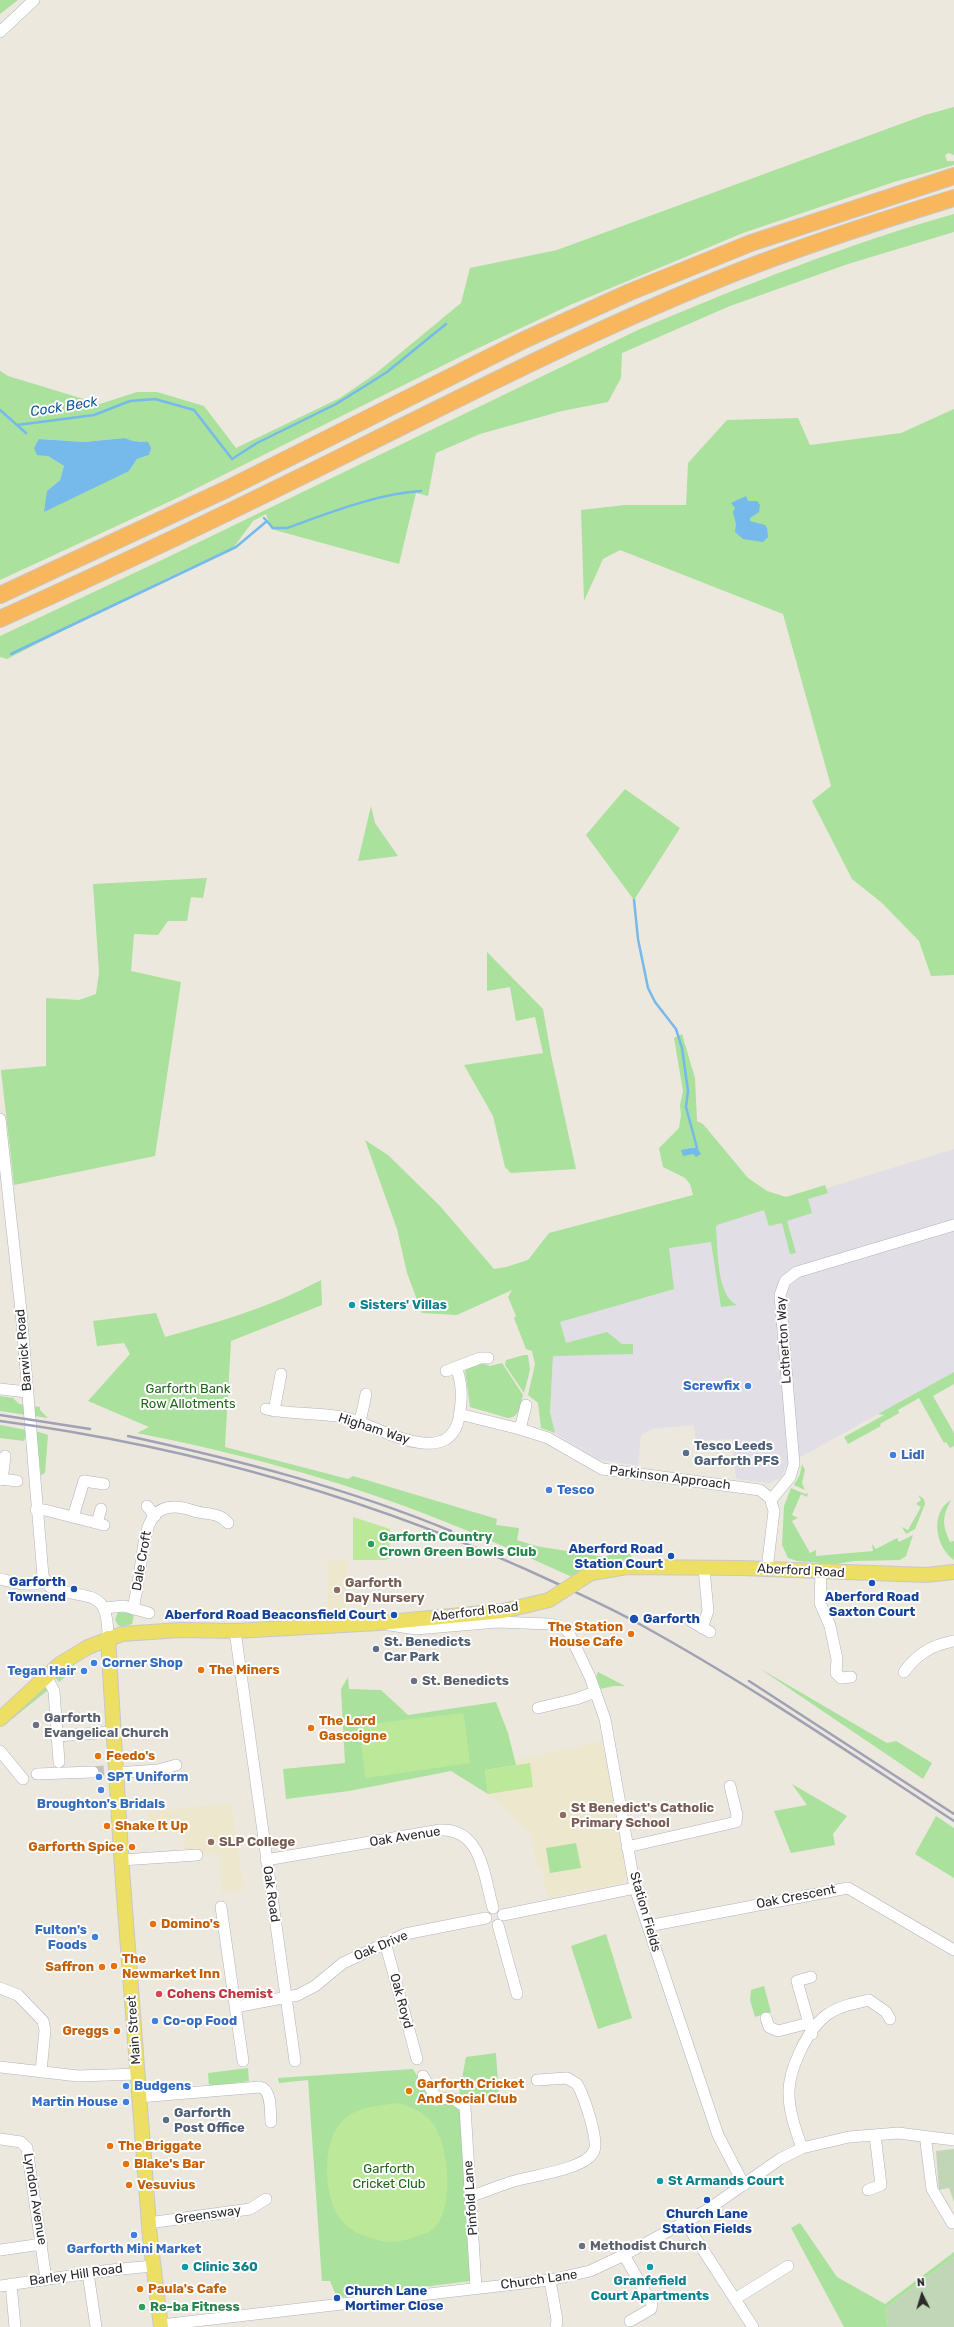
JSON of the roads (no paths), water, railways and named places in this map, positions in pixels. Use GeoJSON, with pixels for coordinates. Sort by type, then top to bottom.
{"type":"FeatureCollection","features":[{"type":"Feature","properties":{"kind":"highway"},"geometry":{"type":"LineString","coordinates":[[0,595],[220,492],[524,340],[630,292],[751,243],[954,176]]}},
{"type":"Feature","properties":{"kind":"highway"},"geometry":{"type":"LineString","coordinates":[[0,619],[118,566],[536,360],[640,313],[758,264],[862,226],[954,198]]}},
{"type":"Feature","properties":{"kind":"main road","name":"Aberford Road"},"geometry":{"type":"LineString","coordinates":[[0,1719],[46,1676],[75,1653],[108,1638],[127,1633],[165,1630],[235,1631],[379,1623],[503,1611],[548,1600],[591,1573],[627,1567],[767,1569],[926,1575],[954,1572]]}},
{"type":"Feature","properties":{"kind":"main road","name":"Main Street"},"geometry":{"type":"LineString","coordinates":[[108,1638],[112,1772],[121,1860],[148,2223],[161,2326]]}},
{"type":"Feature","properties":{"kind":"street"},"geometry":{"type":"LineString","coordinates":[[0,32],[34,0]]}},
{"type":"Feature","properties":{"kind":"street","name":"Barwick Road"},"geometry":{"type":"LineString","coordinates":[[0,1119],[27,1392],[36,1510],[44,1581]]}},
{"type":"Feature","properties":{"kind":"street","name":"Lotherton Way"},"geometry":{"type":"LineString","coordinates":[[771,1500],[790,1477],[794,1464],[780,1295],[784,1281],[790,1275],[805,1270],[954,1225]]}},
{"type":"Feature","properties":{"kind":"street","name":"Higham Way"},"geometry":{"type":"LineString","coordinates":[[281,1374],[270,1410],[286,1414],[343,1417],[408,1440],[427,1444],[440,1441],[450,1434],[457,1424],[462,1385],[451,1369],[480,1358],[488,1358]]}},
{"type":"Feature","properties":{"kind":"street"},"geometry":{"type":"LineString","coordinates":[[0,1389],[27,1392]]}},
{"type":"Feature","properties":{"kind":"street"},"geometry":{"type":"LineString","coordinates":[[360,1422],[366,1394]]}},
{"type":"Feature","properties":{"kind":"street"},"geometry":{"type":"LineString","coordinates":[[520,1429],[526,1405]]}},
{"type":"Feature","properties":{"kind":"street","name":"Parkinson Approach"},"geometry":{"type":"LineString","coordinates":[[459,1414],[520,1429],[555,1441],[602,1469],[754,1489],[766,1494],[771,1500]]}},
{"type":"Feature","properties":{"kind":"street"},"geometry":{"type":"LineString","coordinates":[[5,1456],[1,1480],[17,1481]]}},
{"type":"Feature","properties":{"kind":"street"},"geometry":{"type":"LineString","coordinates":[[73,1517],[84,1481],[104,1484]]}},
{"type":"Feature","properties":{"kind":"street"},"geometry":{"type":"LineString","coordinates":[[767,1569],[774,1511],[771,1500]]}},
{"type":"Feature","properties":{"kind":"street","name":"Dale Croft"},"geometry":{"type":"LineString","coordinates":[[147,1506],[154,1516]]}},
{"type":"Feature","properties":{"kind":"street","name":"Dale Croft"},"geometry":{"type":"LineString","coordinates":[[133,1609],[146,1531],[154,1516],[166,1509],[179,1507],[216,1515],[228,1523]]}},
{"type":"Feature","properties":{"kind":"street"},"geometry":{"type":"LineString","coordinates":[[36,1510],[45,1510],[101,1524],[101,1509]]}},
{"type":"Feature","properties":{"kind":"street"},"geometry":{"type":"LineString","coordinates":[[691,1621],[706,1630],[708,1610],[704,1569]]}},
{"type":"Feature","properties":{"kind":"street"},"geometry":{"type":"LineString","coordinates":[[821,1572],[820,1603],[830,1626],[838,1662],[836,1673],[841,1678],[851,1677]]}},
{"type":"Feature","properties":{"kind":"street"},"geometry":{"type":"LineString","coordinates":[[0,1579],[34,1585],[44,1581],[54,1588],[96,1599],[105,1608],[108,1638]]}},
{"type":"Feature","properties":{"kind":"street"},"geometry":{"type":"LineString","coordinates":[[105,1608],[118,1606],[149,1613]]}},
{"type":"Feature","properties":{"kind":"street","name":"Station Fields"},"geometry":{"type":"LineString","coordinates":[[379,1623],[416,1629],[497,1622],[549,1624],[563,1627],[568,1633],[595,1692],[605,1719],[635,1888],[718,2136],[744,2184]]}},
{"type":"Feature","properties":{"kind":"street","name":"Oak Road"},"geometry":{"type":"LineString","coordinates":[[235,1631],[295,2061]]}},
{"type":"Feature","properties":{"kind":"street"},"geometry":{"type":"LineString","coordinates":[[904,1672],[913,1661],[928,1649],[940,1643],[954,1641]]}},
{"type":"Feature","properties":{"kind":"street"},"geometry":{"type":"LineString","coordinates":[[46,1676],[54,1692],[60,1762]]}},
{"type":"Feature","properties":{"kind":"street"},"geometry":{"type":"LineString","coordinates":[[538,1708],[576,1699],[595,1692]]}},
{"type":"Feature","properties":{"kind":"street"},"geometry":{"type":"LineString","coordinates":[[58,1736],[112,1732]]}},
{"type":"Feature","properties":{"kind":"street"},"geometry":{"type":"LineString","coordinates":[[0,1751],[24,1779]]}},
{"type":"Feature","properties":{"kind":"street"},"geometry":{"type":"LineString","coordinates":[[112,1772],[158,1770],[176,1765]]}},
{"type":"Feature","properties":{"kind":"street"},"geometry":{"type":"LineString","coordinates":[[38,1774],[93,1772]]}},
{"type":"Feature","properties":{"kind":"street"},"geometry":{"type":"LineString","coordinates":[[627,1847],[736,1822],[737,1814],[730,1786]]}},
{"type":"Feature","properties":{"kind":"street","name":"Oak Avenue"},"geometry":{"type":"LineString","coordinates":[[266,1860],[440,1830],[455,1831],[468,1838],[477,1850],[492,1908]]}},
{"type":"Feature","properties":{"kind":"street"},"geometry":{"type":"LineString","coordinates":[[121,1860],[197,1855]]}},
{"type":"Feature","properties":{"kind":"street"},"geometry":{"type":"LineString","coordinates":[[503,1914],[635,1888]]}},
{"type":"Feature","properties":{"kind":"street","name":"Oak Crescent"},"geometry":{"type":"LineString","coordinates":[[648,1926],[848,1888],[954,1950]]}},
{"type":"Feature","properties":{"kind":"street"},"geometry":{"type":"LineString","coordinates":[[221,1907],[243,2061]]}},
{"type":"Feature","properties":{"kind":"street"},"geometry":{"type":"LineString","coordinates":[[492,1908],[499,1909],[503,1914],[502,1922],[498,1925],[490,1924],[486,1918],[488,1912],[492,1908]]}},
{"type":"Feature","properties":{"kind":"street","name":"Oak Drive"},"geometry":{"type":"LineString","coordinates":[[235,2007],[286,1999],[310,1990],[343,1963],[385,1942],[424,1930],[486,1918]]}},
{"type":"Feature","properties":{"kind":"street"},"geometry":{"type":"LineString","coordinates":[[498,1925],[517,1994]]}},
{"type":"Feature","properties":{"kind":"street","name":"Oak Royd"},"geometry":{"type":"LineString","coordinates":[[385,1942],[417,2059]]}},
{"type":"Feature","properties":{"kind":"street"},"geometry":{"type":"LineString","coordinates":[[810,2028],[792,1982],[811,1977]]}},
{"type":"Feature","properties":{"kind":"street"},"geometry":{"type":"LineString","coordinates":[[0,1988],[18,1994],[44,2021],[45,2030],[41,2072]]}},
{"type":"Feature","properties":{"kind":"street"},"geometry":{"type":"LineString","coordinates":[[802,2148],[792,2118],[788,2095],[791,2073],[810,2028],[828,2014],[849,2005],[869,2000],[886,2012],[890,2019]]}},
{"type":"Feature","properties":{"kind":"street"},"geometry":{"type":"LineString","coordinates":[[766,2018],[769,2027],[778,2031],[810,2028]]}},
{"type":"Feature","properties":{"kind":"street"},"geometry":{"type":"LineString","coordinates":[[0,2067],[89,2077],[138,2074]]}},
{"type":"Feature","properties":{"kind":"street","name":"Pinfold Lane"},"geometry":{"type":"LineString","coordinates":[[423,2076],[436,2098],[440,2100],[454,2099],[465,2107],[472,2196],[476,2288]]}},
{"type":"Feature","properties":{"kind":"street"},"geometry":{"type":"LineString","coordinates":[[472,2196],[517,2180],[544,2174],[586,2160],[594,2151],[595,2138],[577,2084],[567,2078],[538,2080]]}},
{"type":"Feature","properties":{"kind":"street"},"geometry":{"type":"LineString","coordinates":[[139,2097],[260,2087],[265,2089],[268,2093],[271,2122]]}},
{"type":"Feature","properties":{"kind":"street","name":"Church Lane"},"geometry":{"type":"LineString","coordinates":[[161,2326],[208,2324],[476,2288],[550,2280],[590,2271],[624,2255],[685,2222],[744,2184],[780,2158],[802,2148],[849,2136],[906,2134],[954,2140]]}},
{"type":"Feature","properties":{"kind":"street"},"geometry":{"type":"LineString","coordinates":[[868,2190],[881,2186],[875,2135]]}},
{"type":"Feature","properties":{"kind":"street"},"geometry":{"type":"LineString","coordinates":[[927,2137],[926,2143],[932,2189],[952,2223]]}},
{"type":"Feature","properties":{"kind":"street","name":"Lyndon Avenue"},"geometry":{"type":"LineString","coordinates":[[0,2139],[21,2142],[27,2148],[46,2279]]}},
{"type":"Feature","properties":{"kind":"street","name":"Greensway"},"geometry":{"type":"LineString","coordinates":[[148,2223],[250,2209],[266,2199]]}},
{"type":"Feature","properties":{"kind":"street"},"geometry":{"type":"LineString","coordinates":[[685,2222],[735,2299],[750,2326]]}},
{"type":"Feature","properties":{"kind":"street"},"geometry":{"type":"LineString","coordinates":[[0,2250],[42,2244]]}},
{"type":"Feature","properties":{"kind":"street"},"geometry":{"type":"LineString","coordinates":[[624,2255],[652,2304],[651,2309],[630,2321]]}},
{"type":"Feature","properties":{"kind":"street","name":"Barley Hill Road"},"geometry":{"type":"LineString","coordinates":[[6,2285],[88,2273],[153,2266]]}},
{"type":"Feature","properties":{"kind":"street"},"geometry":{"type":"LineString","coordinates":[[735,2299],[788,2266]]}},
{"type":"Feature","properties":{"kind":"street"},"geometry":{"type":"LineString","coordinates":[[88,2273],[96,2327]]}},
{"type":"Feature","properties":{"kind":"street"},"geometry":{"type":"LineString","coordinates":[[550,2280],[557,2320],[556,2327]]}},
{"type":"Feature","properties":{"kind":"street"},"geometry":{"type":"LineString","coordinates":[[6,2285],[15,2327]]}},
{"type":"Feature","properties":{"kind":"water"},"geometry":{"type":"Polygon","coordinates":[[[125,438],[133,441],[148,442],[151,448],[149,455],[137,459],[129,471],[44,512],[47,491],[60,480],[64,466],[48,456],[37,455],[34,448],[39,439],[84,442],[125,438]]]}},
{"type":"Feature","properties":{"kind":"water"},"geometry":{"type":"Polygon","coordinates":[[[746,496],[748,501],[757,501],[760,505],[759,512],[750,518],[750,521],[765,525],[767,528],[768,537],[763,542],[743,539],[735,532],[736,524],[733,512],[735,508],[731,503],[746,496]]]}},
{"type":"Feature","properties":{"kind":"water"},"geometry":{"type":"Polygon","coordinates":[[[697,1148],[701,1154],[696,1157],[693,1154],[683,1156],[681,1150],[697,1148]]]}},
{"type":"Feature","properties":{"kind":"waterway","name":"Cock Beck"},"geometry":{"type":"LineString","coordinates":[[0,410],[17,425],[94,415],[130,401],[155,399],[194,410],[232,459],[257,443],[336,404],[365,386],[387,372],[446,324]]}},
{"type":"Feature","properties":{"kind":"waterway","name":"Cock Beck"},"geometry":{"type":"LineString","coordinates":[[17,425],[26,433]]}},
{"type":"Feature","properties":{"kind":"waterway"},"geometry":{"type":"LineString","coordinates":[[264,518],[273,528],[287,528],[370,500],[421,491]]}},
{"type":"Feature","properties":{"kind":"waterway"},"geometry":{"type":"LineString","coordinates":[[11,654],[236,547],[267,521]]}},
{"type":"Feature","properties":{"kind":"waterway"},"geometry":{"type":"LineString","coordinates":[[634,900],[638,939],[648,988],[655,1002],[676,1029],[682,1048],[688,1091],[686,1107],[697,1148]]}},
{"type":"Feature","properties":{"kind":"tunnel"},"geometry":{"type":"LineString","coordinates":[[93,1772],[105,1771]]}},
{"type":"Feature","properties":{"kind":"railway"},"geometry":{"type":"LineString","coordinates":[[0,1415],[90,1429]]}},
{"type":"Feature","properties":{"kind":"railway"},"geometry":{"type":"LineString","coordinates":[[0,1421],[72,1432],[215,1462],[285,1481],[355,1503],[423,1527],[491,1554],[611,1609],[683,1649],[800,1720],[954,1821]]}},
{"type":"Feature","properties":{"kind":"railway"},"geometry":{"type":"LineString","coordinates":[[128,1436],[292,1476],[372,1501],[451,1531]]}},
{"type":"Feature","properties":{"kind":"railway"},"geometry":{"type":"LineString","coordinates":[[749,1681],[954,1814]]}},
{"type":"Feature","properties":{"kind":"place","name":"Sisters' Villas"},"geometry":{"type":"Point","coordinates":[352,1305]}},
{"type":"Feature","properties":{"kind":"place","name":"Screwfix"},"geometry":{"type":"Point","coordinates":[748,1386]}},
{"type":"Feature","properties":{"kind":"place","name":"Tesco Leeds Garforth PFS"},"geometry":{"type":"Point","coordinates":[686,1453]}},
{"type":"Feature","properties":{"kind":"place","name":"Lidl"},"geometry":{"type":"Point","coordinates":[893,1455]}},
{"type":"Feature","properties":{"kind":"place","name":"Tesco"},"geometry":{"type":"Point","coordinates":[549,1490]}},
{"type":"Feature","properties":{"kind":"place","name":"Garforth Country Crown Green Bowls Club"},"geometry":{"type":"Point","coordinates":[371,1544]}},
{"type":"Feature","properties":{"kind":"place","name":"Aberford Road Station Court"},"geometry":{"type":"Point","coordinates":[671,1556]}},
{"type":"Feature","properties":{"kind":"place","name":"Aberford Road Saxton Court"},"geometry":{"type":"Point","coordinates":[872,1583]}},
{"type":"Feature","properties":{"kind":"place","name":"Garforth Townend"},"geometry":{"type":"Point","coordinates":[74,1589]}},
{"type":"Feature","properties":{"kind":"place","name":"Garforth Day Nursery"},"geometry":{"type":"Point","coordinates":[337,1590]}},
{"type":"Feature","properties":{"kind":"place","name":"Aberford Road Beaconsfield Court"},"geometry":{"type":"Point","coordinates":[394,1615]}},
{"type":"Feature","properties":{"kind":"place","name":"Garforth"},"geometry":{"type":"Point","coordinates":[634,1619]}},
{"type":"Feature","properties":{"kind":"place","name":"The Station House Cafe"},"geometry":{"type":"Point","coordinates":[631,1634]}},
{"type":"Feature","properties":{"kind":"place","name":"St. Benedicts Car Park"},"geometry":{"type":"Point","coordinates":[376,1649]}},
{"type":"Feature","properties":{"kind":"place","name":"Corner Shop"},"geometry":{"type":"Point","coordinates":[94,1663]}},
{"type":"Feature","properties":{"kind":"place","name":"The Miners"},"geometry":{"type":"Point","coordinates":[201,1670]}},
{"type":"Feature","properties":{"kind":"place","name":"Tegan Hair"},"geometry":{"type":"Point","coordinates":[84,1671]}},
{"type":"Feature","properties":{"kind":"place","name":"St. Benedicts"},"geometry":{"type":"Point","coordinates":[414,1681]}},
{"type":"Feature","properties":{"kind":"place","name":"Garforth Evangelical Church"},"geometry":{"type":"Point","coordinates":[36,1725]}},
{"type":"Feature","properties":{"kind":"place","name":"The Lord Gascoigne"},"geometry":{"type":"Point","coordinates":[311,1728]}},
{"type":"Feature","properties":{"kind":"place","name":"Feedo's"},"geometry":{"type":"Point","coordinates":[98,1756]}},
{"type":"Feature","properties":{"kind":"place","name":"SPT Uniform"},"geometry":{"type":"Point","coordinates":[99,1777]}},
{"type":"Feature","properties":{"kind":"place","name":"Broughton's Bridals"},"geometry":{"type":"Point","coordinates":[101,1790]}},
{"type":"Feature","properties":{"kind":"place","name":"St Benedict's Catholic Primary School"},"geometry":{"type":"Point","coordinates":[563,1815]}},
{"type":"Feature","properties":{"kind":"place","name":"Shake It Up"},"geometry":{"type":"Point","coordinates":[107,1826]}},
{"type":"Feature","properties":{"kind":"place","name":"SLP College"},"geometry":{"type":"Point","coordinates":[211,1842]}},
{"type":"Feature","properties":{"kind":"place","name":"Garforth Spice"},"geometry":{"type":"Point","coordinates":[132,1847]}},
{"type":"Feature","properties":{"kind":"place","name":"Domino's"},"geometry":{"type":"Point","coordinates":[153,1924]}},
{"type":"Feature","properties":{"kind":"place","name":"Fulton's Foods"},"geometry":{"type":"Point","coordinates":[95,1937]}},
{"type":"Feature","properties":{"kind":"place","name":"The Newmarket Inn"},"geometry":{"type":"Point","coordinates":[114,1966]}},
{"type":"Feature","properties":{"kind":"place","name":"Saffron"},"geometry":{"type":"Point","coordinates":[102,1967]}},
{"type":"Feature","properties":{"kind":"place","name":"Cohens Chemist"},"geometry":{"type":"Point","coordinates":[159,1994]}},
{"type":"Feature","properties":{"kind":"place","name":"Co-op Food"},"geometry":{"type":"Point","coordinates":[155,2021]}},
{"type":"Feature","properties":{"kind":"place","name":"Greggs"},"geometry":{"type":"Point","coordinates":[117,2031]}},
{"type":"Feature","properties":{"kind":"place","name":"Budgens"},"geometry":{"type":"Point","coordinates":[126,2086]}},
{"type":"Feature","properties":{"kind":"place","name":"Garforth Cricket And Social Club"},"geometry":{"type":"Point","coordinates":[409,2091]}},
{"type":"Feature","properties":{"kind":"place","name":"Martin House"},"geometry":{"type":"Point","coordinates":[126,2102]}},
{"type":"Feature","properties":{"kind":"place","name":"Garforth Post Office"},"geometry":{"type":"Point","coordinates":[166,2120]}},
{"type":"Feature","properties":{"kind":"place","name":"The Briggate"},"geometry":{"type":"Point","coordinates":[110,2146]}},
{"type":"Feature","properties":{"kind":"place","name":"Blake's Bar"},"geometry":{"type":"Point","coordinates":[126,2164]}},
{"type":"Feature","properties":{"kind":"place","name":"St Armands Court"},"geometry":{"type":"Point","coordinates":[660,2181]}},
{"type":"Feature","properties":{"kind":"place","name":"Vesuvius"},"geometry":{"type":"Point","coordinates":[129,2185]}},
{"type":"Feature","properties":{"kind":"place","name":"Church Lane Station Fields"},"geometry":{"type":"Point","coordinates":[707,2200]}},
{"type":"Feature","properties":{"kind":"place","name":"Garforth Mini Market"},"geometry":{"type":"Point","coordinates":[134,2235]}},
{"type":"Feature","properties":{"kind":"place","name":"Methodist Church"},"geometry":{"type":"Point","coordinates":[582,2246]}},
{"type":"Feature","properties":{"kind":"place","name":"Clinic 360"},"geometry":{"type":"Point","coordinates":[185,2267]}},
{"type":"Feature","properties":{"kind":"place","name":"Granfefield Court Apartments"},"geometry":{"type":"Point","coordinates":[650,2267]}},
{"type":"Feature","properties":{"kind":"place","name":"Paula's Cafe"},"geometry":{"type":"Point","coordinates":[140,2289]}},
{"type":"Feature","properties":{"kind":"place","name":"Church Lane Mortimer Close"},"geometry":{"type":"Point","coordinates":[337,2298]}},
{"type":"Feature","properties":{"kind":"place","name":"Re-ba Fitness"},"geometry":{"type":"Point","coordinates":[142,2307]}},
{"type":"Feature","properties":{"kind":"park label","name":"Garforth Bank Row Allotments"},"geometry":{"type":"Point","coordinates":[188,1396]}},
{"type":"Feature","properties":{"kind":"park label","name":"Garforth Cricket Club"},"geometry":{"type":"Point","coordinates":[389,2176]}}]}
